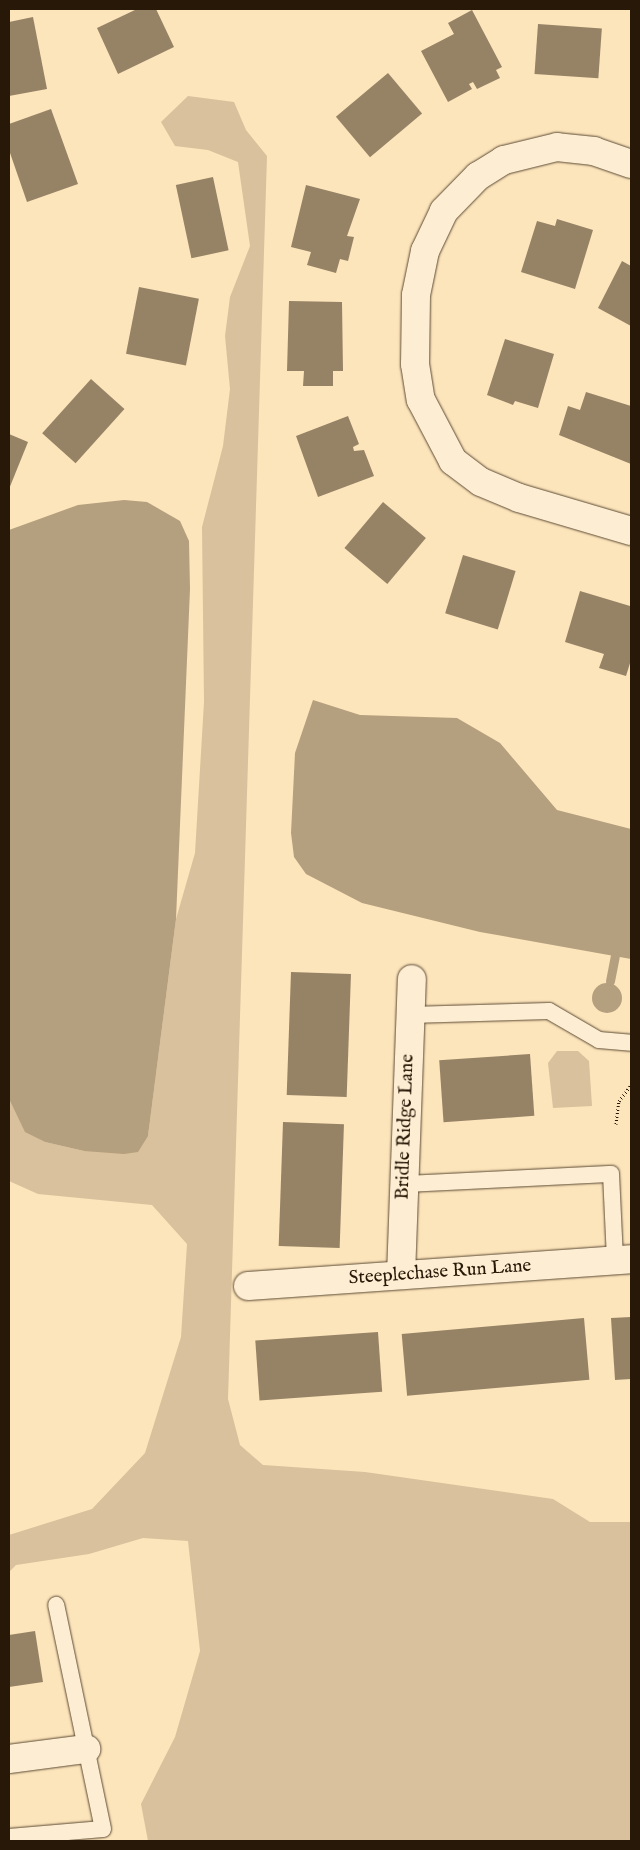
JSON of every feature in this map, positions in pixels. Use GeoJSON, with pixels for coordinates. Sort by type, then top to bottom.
{"type":"FeatureCollection","features":[{"type":"Feature","properties":{"kind":"street"},"geometry":{"type":"LineString","coordinates":[[631,164],[594,151],[557,147],[504,160],[478,176],[444,210],[425,251],[416,295],[415,364],[420,400],[454,461],[481,482],[519,498],[631,531]]}},
{"type":"Feature","properties":{"kind":"street","name":"Bridle Ridge Lane"},"geometry":{"type":"LineString","coordinates":[[401,1275],[412,978]]}},
{"type":"Feature","properties":{"kind":"street","name":"Steeplechase Run Lane"},"geometry":{"type":"LineString","coordinates":[[248,1286],[623,1260]]}},
{"type":"Feature","properties":{"kind":"street"},"geometry":{"type":"LineString","coordinates":[[9,1759],[86,1749]]}},
{"type":"Feature","properties":{"kind":"lane"},"geometry":{"type":"LineString","coordinates":[[410,1014],[550,1010],[599,1040],[631,1043]]}},
{"type":"Feature","properties":{"kind":"lane"},"geometry":{"type":"LineString","coordinates":[[404,1184],[611,1174],[623,1260]]}},
{"type":"Feature","properties":{"kind":"lane"},"geometry":{"type":"LineString","coordinates":[[9,1837],[103,1828],[56,1605]]}},
{"type":"Feature","properties":{"kind":"path"},"geometry":{"type":"LineString","coordinates":[[616,1124],[619,1101],[631,1085]]}},
{"type":"Feature","properties":{"kind":"shaded area"},"geometry":{"type":"Polygon","coordinates":[[[188,96],[234,102],[246,130],[267,156],[228,1399],[240,1445],[263,1465],[365,1472],[553,1499],[590,1522],[631,1522],[631,1841],[148,1841],[141,1804],[175,1737],[200,1651],[188,1541],[143,1538],[89,1554],[16,1565],[9,1572],[9,1535],[92,1509],[145,1453],[181,1337],[187,1244],[152,1205],[38,1194],[9,1181],[9,1099],[25,1131],[45,1142],[84,1151],[148,1136],[176,919],[195,853],[204,702],[202,527],[223,446],[230,389],[225,336],[230,297],[250,246],[238,162],[208,150],[175,146],[161,122],[188,96]]]}},
{"type":"Feature","properties":{"kind":"shaded area"},"geometry":{"type":"Polygon","coordinates":[[[124,500],[147,502],[180,521],[189,541],[190,589],[176,919],[148,1136],[138,1152],[124,1154],[84,1151],[45,1142],[25,1132],[9,1099],[9,530],[78,505],[124,500]]]}},
{"type":"Feature","properties":{"kind":"shaded area"},"geometry":{"type":"Polygon","coordinates":[[[313,700],[360,715],[457,718],[500,743],[557,810],[631,829],[631,959],[480,932],[362,903],[306,874],[294,857],[291,833],[295,753],[313,700]]]}},
{"type":"Feature","properties":{"kind":"shaded area"},"geometry":{"type":"Polygon","coordinates":[[[607,983],[618,987],[622,998],[618,1009],[607,1013],[596,1009],[592,998],[596,987],[607,983]]]}},
{"type":"Feature","properties":{"kind":"shaded area"},"geometry":{"type":"Polygon","coordinates":[[[557,1051],[578,1051],[589,1061],[592,1106],[553,1108],[548,1063],[557,1051]]]}},
{"type":"Feature","properties":{"kind":"building"},"geometry":{"type":"Polygon","coordinates":[[[137,9],[156,9],[174,47],[118,74],[97,28],[137,9]]]}},
{"type":"Feature","properties":{"kind":"building"},"geometry":{"type":"Polygon","coordinates":[[[472,10],[502,67],[496,70],[500,78],[477,89],[473,82],[469,84],[472,89],[448,102],[421,51],[454,34],[448,23],[472,10]]]}},
{"type":"Feature","properties":{"kind":"building"},"geometry":{"type":"Polygon","coordinates":[[[33,17],[47,89],[9,96],[9,22],[33,17]]]}},
{"type":"Feature","properties":{"kind":"building"},"geometry":{"type":"Polygon","coordinates":[[[538,24],[602,28],[598,78],[535,74],[538,24]]]}},
{"type":"Feature","properties":{"kind":"building"},"geometry":{"type":"Polygon","coordinates":[[[388,73],[422,114],[370,157],[336,117],[388,73]]]}},
{"type":"Feature","properties":{"kind":"building"},"geometry":{"type":"Polygon","coordinates":[[[51,109],[78,184],[27,202],[9,150],[9,124],[51,109]]]}},
{"type":"Feature","properties":{"kind":"building"},"geometry":{"type":"Polygon","coordinates":[[[213,177],[229,250],[191,258],[176,185],[213,177]]]}},
{"type":"Feature","properties":{"kind":"building"},"geometry":{"type":"Polygon","coordinates":[[[306,185],[360,199],[347,236],[354,237],[348,261],[340,259],[336,273],[307,265],[311,252],[291,247],[306,185]]]}},
{"type":"Feature","properties":{"kind":"building"},"geometry":{"type":"Polygon","coordinates":[[[557,219],[593,230],[575,289],[521,272],[537,221],[555,226],[557,219]]]}},
{"type":"Feature","properties":{"kind":"building"},"geometry":{"type":"Polygon","coordinates":[[[622,261],[631,266],[631,326],[598,308],[622,261]]]}},
{"type":"Feature","properties":{"kind":"building"},"geometry":{"type":"Polygon","coordinates":[[[139,287],[199,299],[186,365],[126,354],[139,287]]]}},
{"type":"Feature","properties":{"kind":"building"},"geometry":{"type":"Polygon","coordinates":[[[289,301],[342,302],[343,371],[333,371],[333,386],[303,386],[304,371],[287,371],[289,301]]]}},
{"type":"Feature","properties":{"kind":"building"},"geometry":{"type":"Polygon","coordinates":[[[505,339],[554,354],[538,408],[515,401],[513,405],[487,395],[505,339]]]}},
{"type":"Feature","properties":{"kind":"building"},"geometry":{"type":"Polygon","coordinates":[[[91,379],[124,409],[76,463],[42,433],[91,379]]]}},
{"type":"Feature","properties":{"kind":"building"},"geometry":{"type":"Polygon","coordinates":[[[586,392],[631,406],[631,464],[559,435],[568,406],[580,410],[586,392]]]}},
{"type":"Feature","properties":{"kind":"building"},"geometry":{"type":"Polygon","coordinates":[[[348,416],[359,444],[353,447],[354,451],[364,450],[374,476],[318,497],[296,436],[348,416]]]}},
{"type":"Feature","properties":{"kind":"building"},"geometry":{"type":"Polygon","coordinates":[[[9,434],[28,442],[9,489],[9,434]]]}},
{"type":"Feature","properties":{"kind":"building"},"geometry":{"type":"Polygon","coordinates":[[[383,502],[426,538],[387,584],[344,548],[383,502]]]}},
{"type":"Feature","properties":{"kind":"building"},"geometry":{"type":"Polygon","coordinates":[[[463,555],[516,571],[498,629],[445,613],[463,555]]]}},
{"type":"Feature","properties":{"kind":"building"},"geometry":{"type":"Polygon","coordinates":[[[580,591],[630,606],[631,660],[626,676],[599,668],[604,654],[565,642],[580,591]]]}},
{"type":"Feature","properties":{"kind":"building"},"geometry":{"type":"Polygon","coordinates":[[[291,972],[351,974],[347,1097],[287,1095],[291,972]]]}},
{"type":"Feature","properties":{"kind":"building"},"geometry":{"type":"Polygon","coordinates":[[[530,1054],[534,1116],[444,1122],[439,1060],[530,1054]]]}},
{"type":"Feature","properties":{"kind":"building"},"geometry":{"type":"Polygon","coordinates":[[[283,1122],[344,1124],[340,1248],[279,1246],[283,1122]]]}},
{"type":"Feature","properties":{"kind":"building"},"geometry":{"type":"Polygon","coordinates":[[[631,1317],[631,1379],[615,1380],[611,1318],[631,1317]]]}},
{"type":"Feature","properties":{"kind":"building"},"geometry":{"type":"Polygon","coordinates":[[[584,1318],[589,1380],[407,1396],[402,1334],[584,1318]]]}},
{"type":"Feature","properties":{"kind":"building"},"geometry":{"type":"Polygon","coordinates":[[[378,1332],[382,1392],[259,1400],[255,1341],[378,1332]]]}},
{"type":"Feature","properties":{"kind":"building"},"geometry":{"type":"Polygon","coordinates":[[[35,1631],[43,1682],[9,1687],[9,1635],[35,1631]]]}},
{"type":"Feature","properties":{"kind":"waterway"},"geometry":{"type":"LineString","coordinates":[[610,981],[615,956]]}}]}
